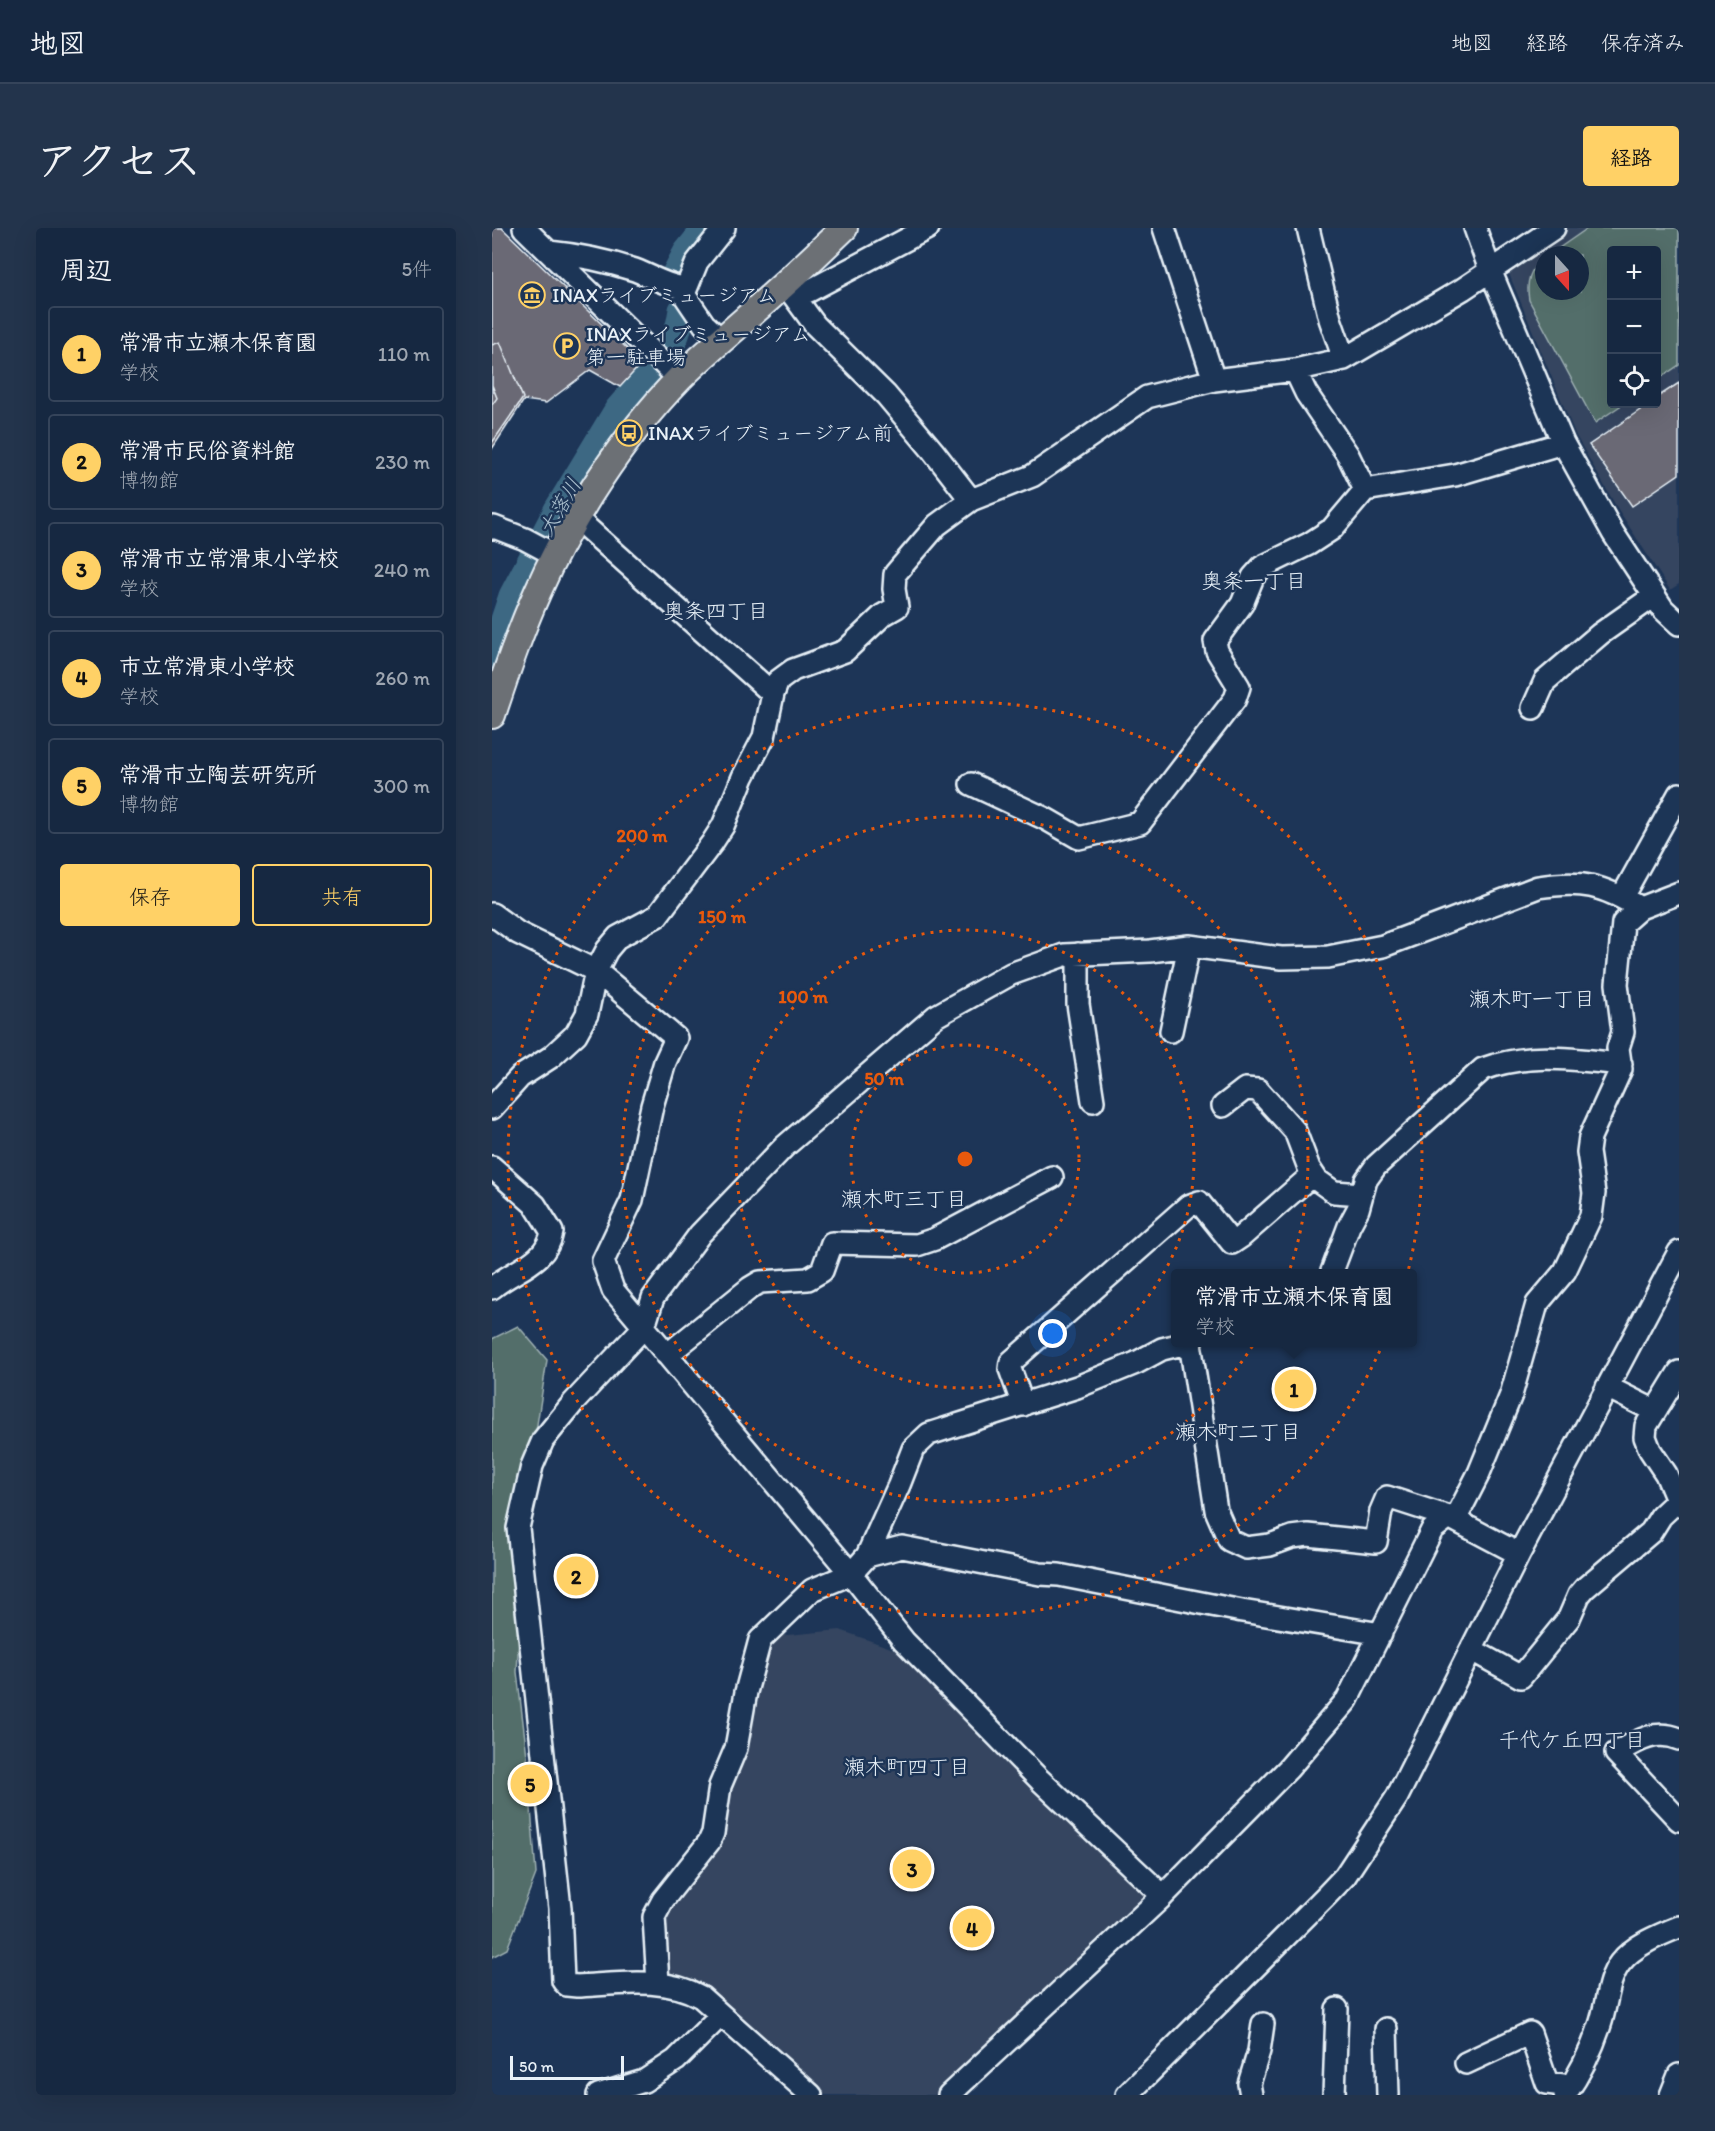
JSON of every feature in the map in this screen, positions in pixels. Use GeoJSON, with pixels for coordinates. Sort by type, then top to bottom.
{"type":"FeatureCollection","features":[{"type":"Feature","properties":{"kind":"main road"},"geometry":{"type":"LineString","coordinates":[[492,715],[520,634],[541,547],[576,518],[637,430],[679,379],[844,228]]}},
{"type":"Feature","properties":{"kind":"street"},"geometry":{"type":"LineString","coordinates":[[524,228],[679,379]]}},
{"type":"Feature","properties":{"kind":"street"},"geometry":{"type":"LineString","coordinates":[[684,294],[697,262],[724,228]]}},
{"type":"Feature","properties":{"kind":"street"},"geometry":{"type":"LineString","coordinates":[[785,284],[808,291],[928,228]]}},
{"type":"Feature","properties":{"kind":"street"},"geometry":{"type":"LineString","coordinates":[[1164,228],[1214,380]]}},
{"type":"Feature","properties":{"kind":"street"},"geometry":{"type":"LineString","coordinates":[[1308,228],[1330,319],[1344,359]]}},
{"type":"Feature","properties":{"kind":"street"},"geometry":{"type":"LineString","coordinates":[[1475,228],[1490,270],[1563,443],[1613,533],[1665,601],[1679,624]]}},
{"type":"Feature","properties":{"kind":"street"},"geometry":{"type":"LineString","coordinates":[[493,1105],[520,1077],[551,1057],[576,1034],[587,1014],[596,971],[607,950],[618,937],[649,922],[665,908],[712,843],[723,826],[743,777],[764,737],[778,681],[793,670],[845,651],[883,615],[897,607],[894,590],[895,574],[938,525],[971,500],[1032,476],[1147,397],[1214,380],[1295,370],[1344,359],[1462,289],[1554,228]]}},
{"type":"Feature","properties":{"kind":"street"},"geometry":{"type":"LineString","coordinates":[[549,252],[585,256],[637,271],[666,285],[679,287],[704,324],[722,341]]}},
{"type":"Feature","properties":{"kind":"street"},"geometry":{"type":"LineString","coordinates":[[785,284],[815,325],[899,411],[971,500]]}},
{"type":"Feature","properties":{"kind":"street"},"geometry":{"type":"LineString","coordinates":[[1295,370],[1306,393],[1348,455],[1365,490]]}},
{"type":"Feature","properties":{"kind":"street"},"geometry":{"type":"LineString","coordinates":[[971,784],[1046,819],[1079,838],[1140,823],[1235,699],[1239,687],[1217,651],[1215,641],[1242,604],[1253,577],[1262,567],[1309,544],[1332,529],[1365,490],[1455,475],[1563,443]]}},
{"type":"Feature","properties":{"kind":"street"},"geometry":{"type":"LineString","coordinates":[[576,518],[773,694]]}},
{"type":"Feature","properties":{"kind":"street"},"geometry":{"type":"LineString","coordinates":[[492,528],[541,547]]}},
{"type":"Feature","properties":{"kind":"street"},"geometry":{"type":"LineString","coordinates":[[1533,708],[1545,681],[1600,634],[1665,601]]}},
{"type":"Feature","properties":{"kind":"street"},"geometry":{"type":"LineString","coordinates":[[1622,897],[1679,794]]}},
{"type":"Feature","properties":{"kind":"street"},"geometry":{"type":"LineString","coordinates":[[811,2095],[701,1997],[686,1989],[658,1983],[577,1986],[567,1985],[563,1981],[560,1908],[518,1528],[532,1466],[543,1440],[573,1403],[644,1327],[654,1298],[700,1234],[784,1147],[936,1016],[1011,974],[1055,957],[1190,946],[1281,958],[1328,957],[1383,946],[1538,887],[1562,883],[1586,884],[1622,897],[1640,908]]}},
{"type":"Feature","properties":{"kind":"street"},"geometry":{"type":"LineString","coordinates":[[949,2095],[1163,1896],[1288,1768],[1347,1700],[1432,1530],[1452,1519],[1479,1473],[1511,1395],[1538,1304],[1565,1271],[1591,1216],[1594,1193],[1588,1152],[1590,1137],[1618,1078],[1621,1064],[1618,1048],[1623,1032],[1617,984],[1623,923],[1640,908],[1679,893]]}},
{"type":"Feature","properties":{"kind":"street"},"geometry":{"type":"LineString","coordinates":[[492,914],[518,933],[596,971],[676,1038],[665,1062],[652,1106],[632,1200],[603,1261],[613,1290],[851,1574],[904,1641],[1054,1795],[1163,1896]]}},
{"type":"Feature","properties":{"kind":"street"},"geometry":{"type":"LineString","coordinates":[[1171,1031],[1190,946]]}},
{"type":"Feature","properties":{"kind":"street"},"geometry":{"type":"LineString","coordinates":[[1078,954],[1078,1004],[1093,1101]]}},
{"type":"Feature","properties":{"kind":"street"},"geometry":{"type":"LineString","coordinates":[[1333,1269],[1366,1180],[1376,1166],[1483,1069],[1499,1063],[1552,1057],[1621,1064]]}},
{"type":"Feature","properties":{"kind":"street"},"geometry":{"type":"LineString","coordinates":[[1223,1106],[1245,1089],[1258,1090],[1295,1131],[1312,1175],[1334,1192],[1362,1194]]}},
{"type":"Feature","properties":{"kind":"street"},"geometry":{"type":"LineString","coordinates":[[492,1167],[535,1205],[552,1232],[544,1251],[530,1265],[492,1288]]}},
{"type":"Feature","properties":{"kind":"street"},"geometry":{"type":"LineString","coordinates":[[1023,1405],[1010,1369],[1011,1362],[1188,1206],[1198,1202],[1232,1243],[1312,1175]]}},
{"type":"Feature","properties":{"kind":"street"},"geometry":{"type":"LineString","coordinates":[[667,1354],[750,1287],[760,1282],[808,1279],[822,1271],[832,1242],[917,1245],[935,1239],[1052,1177]]}},
{"type":"Feature","properties":{"kind":"street"},"geometry":{"type":"LineString","coordinates":[[1126,2095],[1344,1876],[1397,1797],[1519,1554],[1679,1252]]}},
{"type":"Feature","properties":{"kind":"street"},"geometry":{"type":"LineString","coordinates":[[658,1983],[654,1917],[663,1900],[710,1842],[720,1786],[736,1748],[746,1692],[760,1640],[812,1590],[851,1574],[867,1557],[913,1449],[929,1434],[1077,1387],[1136,1363],[1162,1349],[1171,1347]]}},
{"type":"Feature","properties":{"kind":"street"},"geometry":{"type":"LineString","coordinates":[[1191,1347],[1216,1510],[1229,1540],[1246,1548],[1270,1545],[1292,1537],[1308,1535],[1377,1542],[1382,1511],[1387,1497],[1452,1519],[1519,1554]]}},
{"type":"Feature","properties":{"kind":"street"},"geometry":{"type":"LineString","coordinates":[[1472,1650],[1521,1677],[1569,1618],[1579,1595],[1585,1588],[1651,1532],[1661,1516],[1678,1503],[1666,1474],[1650,1450],[1645,1437],[1646,1426],[1679,1372]]}},
{"type":"Feature","properties":{"kind":"street"},"geometry":{"type":"LineString","coordinates":[[1607,1387],[1655,1411]]}},
{"type":"Feature","properties":{"kind":"street"},"geometry":{"type":"LineString","coordinates":[[867,1557],[902,1547],[1242,1611],[1381,1634]]}},
{"type":"Feature","properties":{"kind":"street"},"geometry":{"type":"LineString","coordinates":[[1679,1739],[1671,1735],[1656,1734],[1616,1753],[1679,1820]]}},
{"type":"Feature","properties":{"kind":"street"},"geometry":{"type":"LineString","coordinates":[[1466,2063],[1530,2033],[1547,2082],[1568,2091],[1593,2044],[1613,1978],[1620,1963],[1638,1947],[1679,1927]]}},
{"type":"Feature","properties":{"kind":"street"},"geometry":{"type":"LineString","coordinates":[[1334,2095],[1337,2009]]}},
{"type":"Feature","properties":{"kind":"street"},"geometry":{"type":"LineString","coordinates":[[598,2095],[644,2081],[660,2071],[676,2060],[721,2015]]}},
{"type":"Feature","properties":{"kind":"street"},"geometry":{"type":"LineString","coordinates":[[1251,2095],[1249,2084],[1259,2051],[1263,2024]]}},
{"type":"Feature","properties":{"kind":"street"},"geometry":{"type":"LineString","coordinates":[[1386,2029],[1388,2095]]}},
{"type":"Feature","properties":{"kind":"street"},"geometry":{"type":"LineString","coordinates":[[1671,2095],[1679,2075]]}},
{"type":"Feature","properties":{"kind":"shaded area"},"geometry":{"type":"Polygon","coordinates":[[[1567,228],[1679,228],[1679,584],[1670,590],[1616,506],[1576,436],[1507,269],[1535,250],[1535,300],[1589,300],[1589,246],[1541,246],[1567,228]]]}},
{"type":"Feature","properties":{"kind":"shaded area"},"geometry":{"type":"Polygon","coordinates":[[[840,1630],[919,1658],[1163,1896],[949,2095],[811,2095],[701,1997],[658,1983],[663,1900],[709,1842],[746,1692],[777,1636],[840,1630]]]}},
{"type":"Feature","properties":{"kind":"green space"},"geometry":{"type":"Polygon","coordinates":[[[1588,228],[1679,228],[1679,365],[1661,377],[1661,246],[1607,246],[1607,408],[1617,408],[1595,423],[1529,300],[1528,282],[1535,267],[1535,300],[1589,300],[1589,246],[1562,246],[1588,228]]]}},
{"type":"Feature","properties":{"kind":"green space"},"geometry":{"type":"Polygon","coordinates":[[[518,1326],[547,1360],[527,1489],[517,1672],[527,1756],[536,1874],[507,1949],[492,1957],[492,1339],[518,1326]]]}},
{"type":"Feature","properties":{"kind":"building","name":"INAXライブミュージアム"},"geometry":{"type":"Polygon","coordinates":[[[492,228],[502,228],[642,363],[620,387],[590,370],[546,403],[524,400],[492,449],[492,228]]]}},
{"type":"Feature","properties":{"kind":"building"},"geometry":{"type":"Polygon","coordinates":[[[500,342],[523,398],[492,443],[492,405],[497,398],[492,385],[492,345],[500,342]]]}},
{"type":"Feature","properties":{"kind":"building"},"geometry":{"type":"Polygon","coordinates":[[[1679,383],[1679,474],[1632,506],[1589,445],[1643,408],[1661,408],[1661,395],[1679,383]]]}},
{"type":"Feature","properties":{"kind":"waterway","name":"大落川"},"geometry":{"type":"LineString","coordinates":[[681,282],[675,274],[686,253],[706,228]]}},
{"type":"Feature","properties":{"kind":"waterway","name":"大落川"},"geometry":{"type":"LineString","coordinates":[[668,350],[678,331],[682,310]]}},
{"type":"Feature","properties":{"kind":"waterway","name":"大落川"},"geometry":{"type":"LineString","coordinates":[[492,656],[512,596],[557,510],[618,409],[651,371]]}},
{"type":"Feature","properties":{"kind":"place","name":"INAXライブミュージアム"},"geometry":{"type":"Point","coordinates":[532,295]}},
{"type":"Feature","properties":{"kind":"place","name":"INAXライブミュージアム 第一駐車場"},"geometry":{"type":"Point","coordinates":[567,346]}},
{"type":"Feature","properties":{"kind":"place","name":"INAXライブミュージアム前"},"geometry":{"type":"Point","coordinates":[629,433]}},
{"type":"Feature","properties":{"kind":"place","name":"常滑市立瀬木保育園"},"geometry":{"type":"Point","coordinates":[1294,1389]}},
{"type":"Feature","properties":{"kind":"place","name":"常滑市民俗資料館"},"geometry":{"type":"Point","coordinates":[576,1576]}},
{"type":"Feature","properties":{"kind":"place","name":"常滑市立陶芸研究所"},"geometry":{"type":"Point","coordinates":[530,1784]}},
{"type":"Feature","properties":{"kind":"place","name":"常滑市立常滑東小学校"},"geometry":{"type":"Point","coordinates":[912,1869]}},
{"type":"Feature","properties":{"kind":"place","name":"市立常滑東小学校"},"geometry":{"type":"Point","coordinates":[972,1928]}},
{"type":"Feature","properties":{"kind":"district","name":"奥条一丁目"},"geometry":{"type":"Point","coordinates":[1254,581]}},
{"type":"Feature","properties":{"kind":"district","name":"奥条四丁目"},"geometry":{"type":"Point","coordinates":[716,611]}},
{"type":"Feature","properties":{"kind":"district","name":"瀬木町一丁目"},"geometry":{"type":"Point","coordinates":[1532,999]}},
{"type":"Feature","properties":{"kind":"district","name":"瀬木町三丁目"},"geometry":{"type":"Point","coordinates":[904,1199]}},
{"type":"Feature","properties":{"kind":"district","name":"瀬木町二丁目"},"geometry":{"type":"Point","coordinates":[1238,1432]}},
{"type":"Feature","properties":{"kind":"district","name":"千代ケ丘四丁目"},"geometry":{"type":"Point","coordinates":[1572,1740]}},
{"type":"Feature","properties":{"kind":"district","name":"瀬木町四丁目"},"geometry":{"type":"Point","coordinates":[907,1767]}}]}
